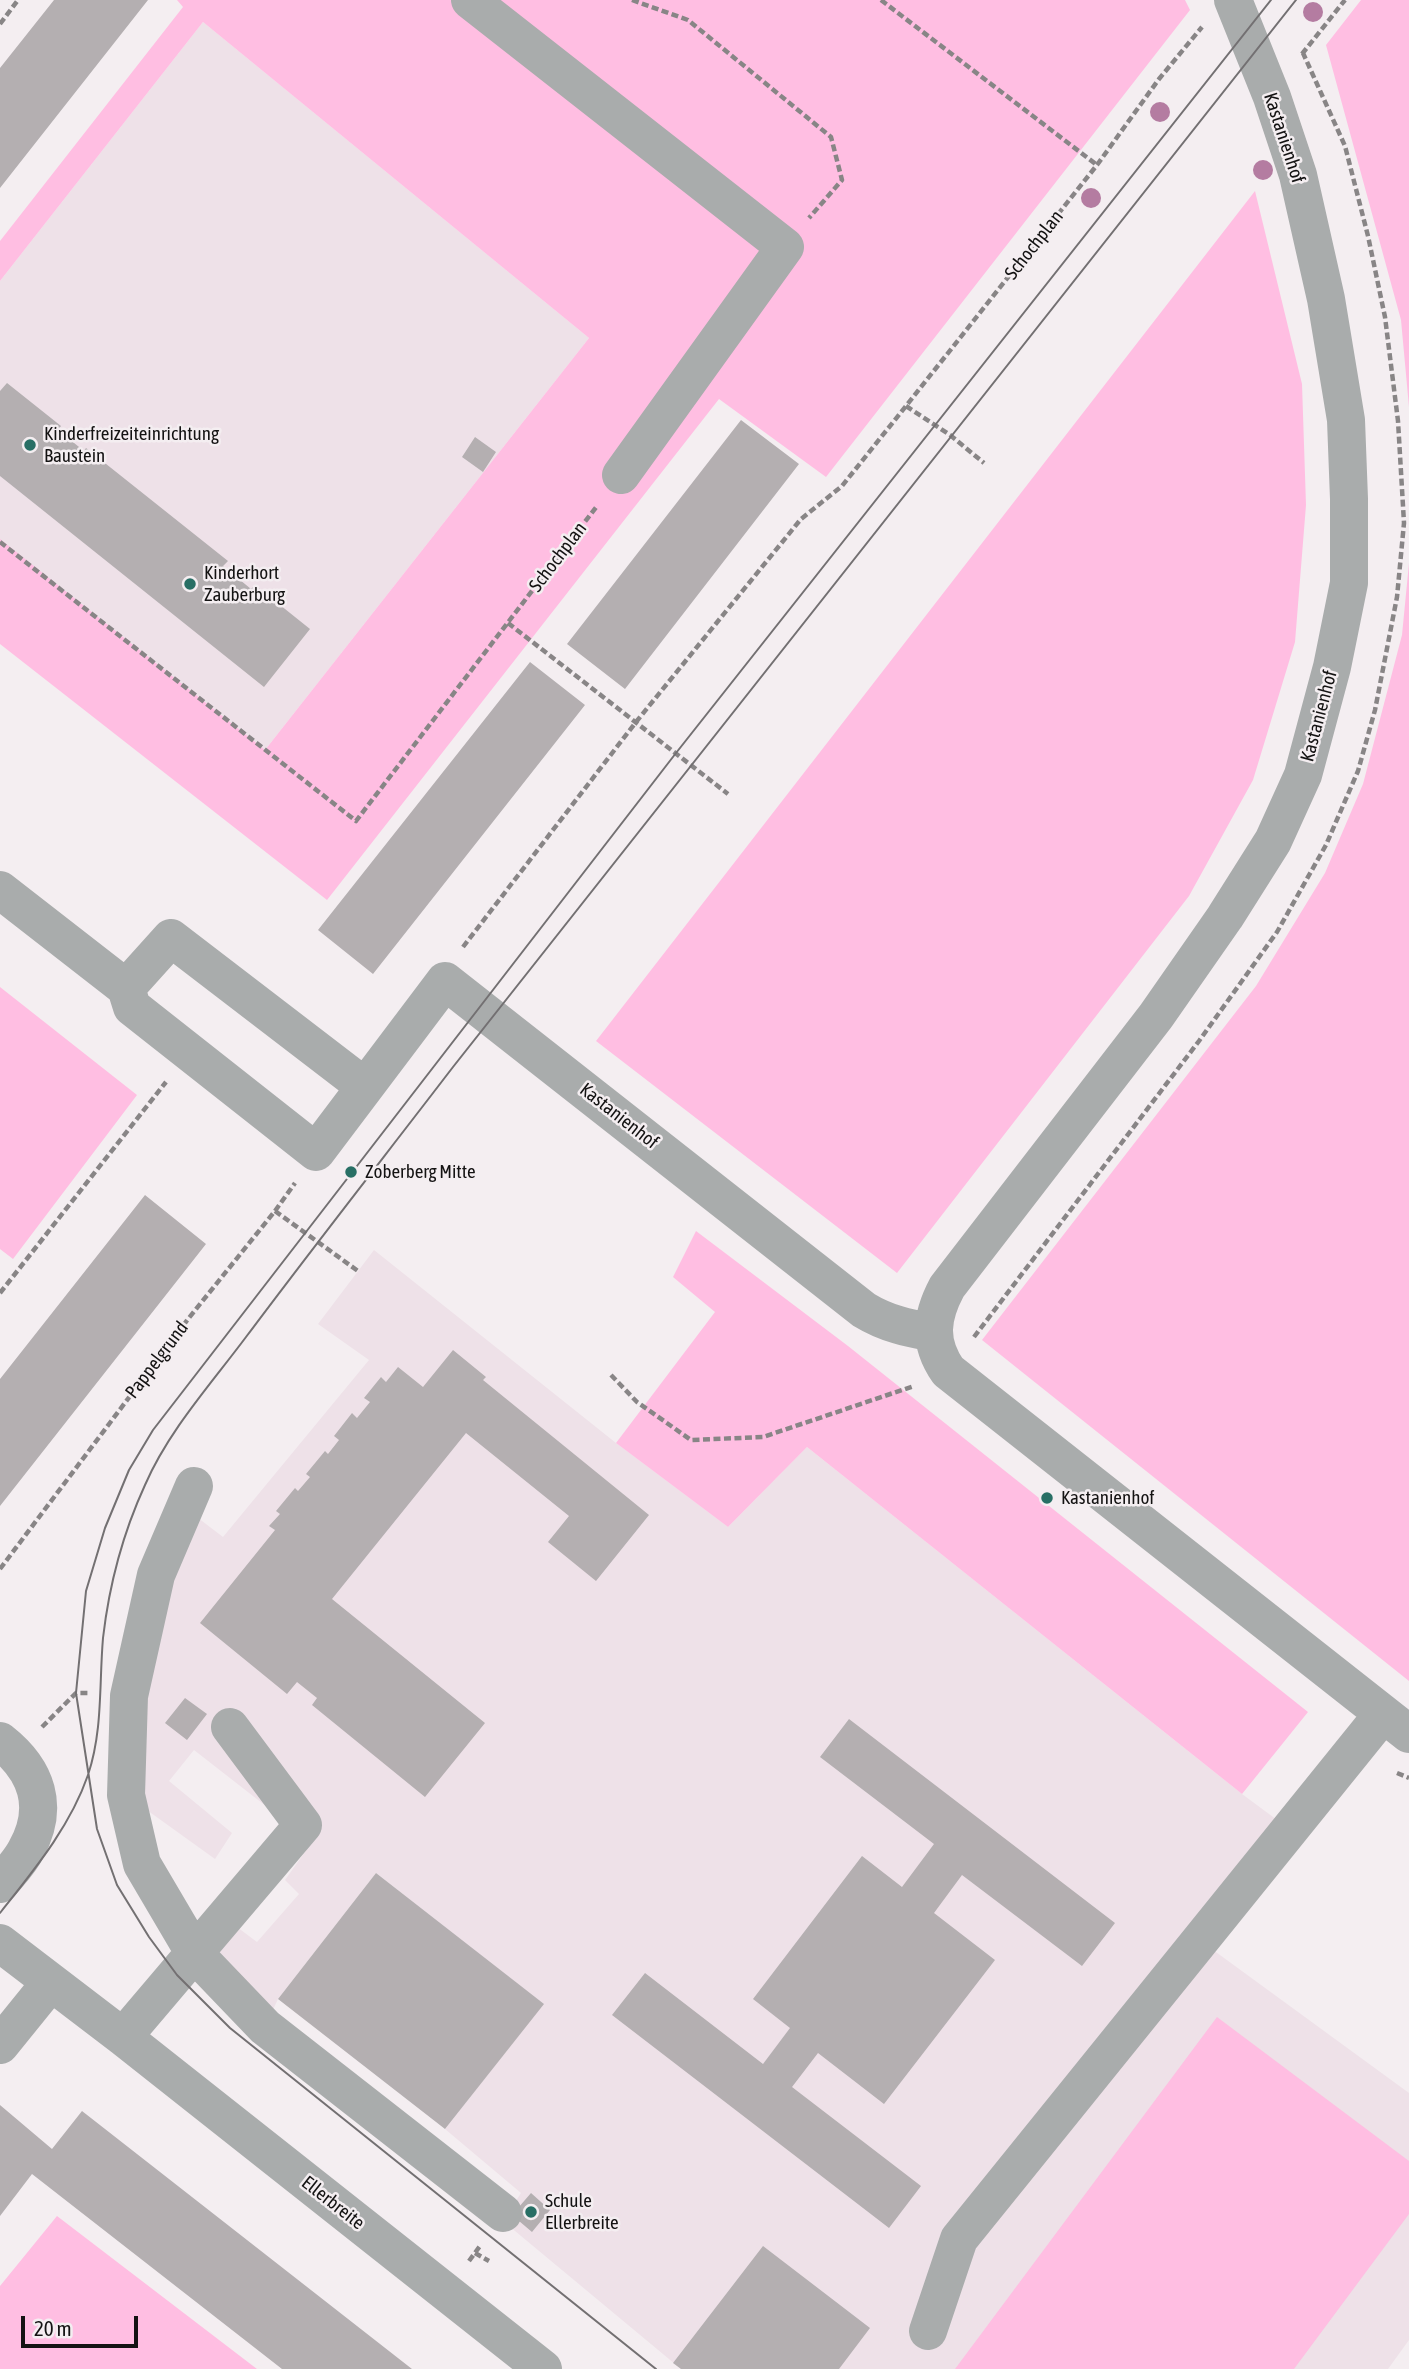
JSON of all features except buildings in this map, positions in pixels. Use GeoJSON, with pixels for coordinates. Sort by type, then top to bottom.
{"type":"FeatureCollection","features":[{"type":"Feature","properties":{"kind":"street"},"geometry":{"type":"LineString","coordinates":[[470,0],[785,247],[621,475]]}},
{"type":"Feature","properties":{"kind":"street","name":"Kastanienhof"},"geometry":{"type":"LineString","coordinates":[[917,1329],[936,1309],[947,1287],[1156,1016],[1226,918],[1273,841],[1303,775],[1332,667],[1349,583],[1346,419],[1326,299],[1298,175],[1272,97],[1233,0]]}},
{"type":"Feature","properties":{"kind":"street"},"geometry":{"type":"LineString","coordinates":[[0,890],[126,988],[132,1007],[316,1152],[445,981]]}},
{"type":"Feature","properties":{"kind":"street"},"geometry":{"type":"LineString","coordinates":[[126,988],[171,938],[364,1086]]}},
{"type":"Feature","properties":{"kind":"street","name":"Kastanienhof"},"geometry":{"type":"LineString","coordinates":[[445,981],[864,1310],[917,1329],[948,1371],[1396,1724]]}},
{"type":"Feature","properties":{"kind":"street"},"geometry":{"type":"LineString","coordinates":[[194,1486],[156,1575],[129,1696],[126,1795],[142,1864],[195,1954],[265,2026],[503,2213]]}},
{"type":"Feature","properties":{"kind":"street"},"geometry":{"type":"LineString","coordinates":[[928,2331],[959,2239],[1396,1724]]}},
{"type":"Feature","properties":{"kind":"street"},"geometry":{"type":"LineString","coordinates":[[123,2037],[303,1825],[230,1727]]}},
{"type":"Feature","properties":{"kind":"street"},"geometry":{"type":"LineString","coordinates":[[0,1884],[25,1853],[34,1836],[39,1810],[35,1783],[8,1747]]}},
{"type":"Feature","properties":{"kind":"street","name":"Ellerbreite"},"geometry":{"type":"LineString","coordinates":[[0,1943],[543,2369]]}},
{"type":"Feature","properties":{"kind":"street"},"geometry":{"type":"LineString","coordinates":[[0,2045],[51,1982]]}},
{"type":"Feature","properties":{"kind":"path"},"geometry":{"type":"LineString","coordinates":[[0,23],[19,0]]}},
{"type":"Feature","properties":{"kind":"path"},"geometry":{"type":"LineString","coordinates":[[632,0],[688,20],[831,137],[842,180],[785,247]]}},
{"type":"Feature","properties":{"kind":"path"},"geometry":{"type":"LineString","coordinates":[[881,0],[1097,165]]}},
{"type":"Feature","properties":{"kind":"path"},"geometry":{"type":"LineString","coordinates":[[1272,97],[1345,0]]}},
{"type":"Feature","properties":{"kind":"path","name":"Schochplan"},"geometry":{"type":"LineString","coordinates":[[445,981],[455,957],[636,722],[801,520],[842,486],[1097,165],[1159,79],[1204,24]]}},
{"type":"Feature","properties":{"kind":"path"},"geometry":{"type":"LineString","coordinates":[[906,406],[943,430],[984,464]]}},
{"type":"Feature","properties":{"kind":"path","name":"Schochplan"},"geometry":{"type":"LineString","coordinates":[[0,542],[356,821],[621,475]]}},
{"type":"Feature","properties":{"kind":"path"},"geometry":{"type":"LineString","coordinates":[[508,623],[728,794]]}},
{"type":"Feature","properties":{"kind":"path"},"geometry":{"type":"LineString","coordinates":[[0,1293],[189,1052]]}},
{"type":"Feature","properties":{"kind":"path","name":"Pappelgrund"},"geometry":{"type":"LineString","coordinates":[[0,1569],[188,1319],[275,1211],[316,1152]]}},
{"type":"Feature","properties":{"kind":"path"},"geometry":{"type":"LineString","coordinates":[[275,1211],[358,1271]]}},
{"type":"Feature","properties":{"kind":"path"},"geometry":{"type":"LineString","coordinates":[[611,1375],[637,1402],[691,1440],[763,1437],[917,1385],[917,1329]]}},
{"type":"Feature","properties":{"kind":"path"},"geometry":{"type":"LineString","coordinates":[[8,1747],[76,1693],[129,1696]]}},
{"type":"Feature","properties":{"kind":"path"},"geometry":{"type":"LineString","coordinates":[[1391,1771],[1409,1778]]}},
{"type":"Feature","properties":{"kind":"path"},"geometry":{"type":"LineString","coordinates":[[446,2293],[503,2213]]}},
{"type":"Feature","properties":{"kind":"path"},"geometry":{"type":"LineString","coordinates":[[475,2253],[489,2261]]}},
{"type":"Feature","properties":{"kind":"shaded area"},"geometry":{"type":"Polygon","coordinates":[[[177,0],[1185,0],[1190,10],[826,477],[719,399],[327,900],[0,644],[0,539],[265,750],[589,338],[203,22],[0,281],[0,241],[183,7],[177,0]]]}},
{"type":"Feature","properties":{"kind":"shaded area"},"geometry":{"type":"Polygon","coordinates":[[[1361,0],[1409,0],[1409,407],[1401,320],[1326,45],[1361,0]]]}},
{"type":"Feature","properties":{"kind":"shaded area"},"geometry":{"type":"Polygon","coordinates":[[[203,22],[589,338],[265,750],[0,542],[0,281],[203,22]]]}},
{"type":"Feature","properties":{"kind":"shaded area"},"geometry":{"type":"Polygon","coordinates":[[[1255,191],[1302,384],[1306,505],[1295,642],[1253,780],[1189,896],[897,1273],[596,1041],[1255,191]]]}},
{"type":"Feature","properties":{"kind":"shaded area"},"geometry":{"type":"Polygon","coordinates":[[[1409,563],[1409,1681],[982,1340],[1256,986],[1325,873],[1363,784],[1402,635],[1409,563]]]}},
{"type":"Feature","properties":{"kind":"shaded area"},"geometry":{"type":"Polygon","coordinates":[[[0,987],[137,1095],[13,1259],[0,1249],[0,987]]]}},
{"type":"Feature","properties":{"kind":"shaded area"},"geometry":{"type":"Polygon","coordinates":[[[696,1231],[848,1346],[1308,1712],[1242,1794],[807,1447],[728,1527],[616,1443],[715,1312],[673,1277],[696,1231]]]}},
{"type":"Feature","properties":{"kind":"shaded area"},"geometry":{"type":"Polygon","coordinates":[[[374,1250],[616,1443],[728,1527],[807,1447],[1242,1794],[1296,1834],[1209,1947],[1409,2093],[1409,2340],[1388,2369],[681,2369],[503,2221],[521,2193],[445,2129],[543,2004],[376,1873],[278,1999],[265,2027],[195,1954],[225,1918],[257,1942],[299,1894],[285,1880],[312,1842],[194,1750],[169,1781],[232,1833],[215,1859],[126,1795],[185,1508],[223,1537],[369,1360],[318,1324],[374,1250]]]}},
{"type":"Feature","properties":{"kind":"shaded area"},"geometry":{"type":"Polygon","coordinates":[[[1217,2017],[1409,2161],[1409,2214],[1294,2369],[955,2369],[1217,2017]]]}},
{"type":"Feature","properties":{"kind":"shaded area"},"geometry":{"type":"Polygon","coordinates":[[[57,2216],[257,2369],[0,2369],[0,2286],[57,2216]]]}},
{"type":"Feature","properties":{"kind":"tram line"},"geometry":{"type":"LineString","coordinates":[[656,2369],[230,2028],[177,1975],[149,1937],[117,1885],[97,1829],[76,1693],[86,1591],[105,1528],[129,1470],[153,1430],[676,753],[1271,0]]}},
{"type":"Feature","properties":{"kind":"tram line"},"geometry":{"type":"LineString","coordinates":[[0,1913],[61,1830],[88,1775],[96,1741],[103,1638],[113,1579],[130,1522],[145,1485],[178,1426],[453,1067],[1296,0]]}},
{"type":"Feature","properties":{"kind":"place","name":"Kinderfreizeiteinrichtung Baustein"},"geometry":{"type":"Point","coordinates":[30,445]}},
{"type":"Feature","properties":{"kind":"place","name":"Kinderhort Zauberburg"},"geometry":{"type":"Point","coordinates":[190,584]}},
{"type":"Feature","properties":{"kind":"place","name":"Zoberberg Mitte"},"geometry":{"type":"Point","coordinates":[351,1172]}},
{"type":"Feature","properties":{"kind":"place","name":"Kastanienhof"},"geometry":{"type":"Point","coordinates":[1047,1498]}},
{"type":"Feature","properties":{"kind":"place","name":"Schule Ellerbreite"},"geometry":{"type":"Point","coordinates":[531,2212]}}]}
